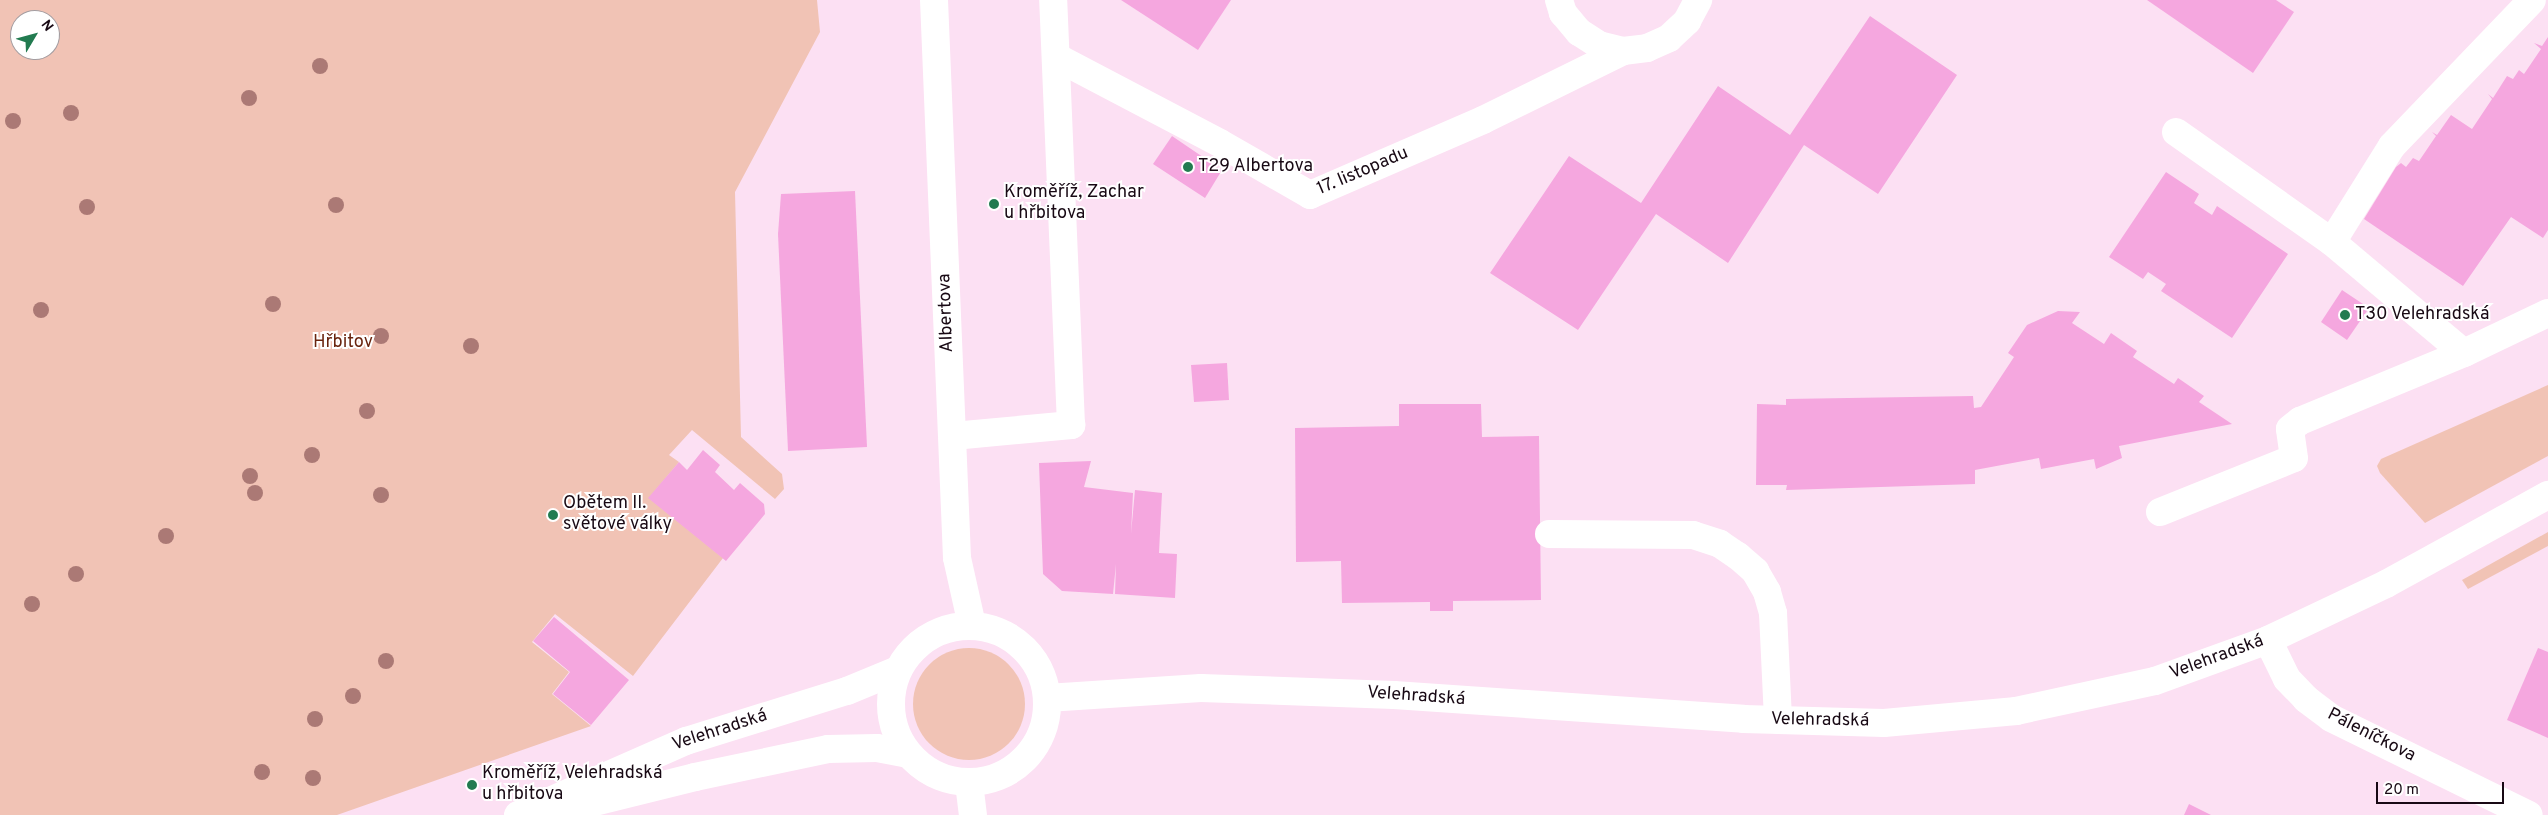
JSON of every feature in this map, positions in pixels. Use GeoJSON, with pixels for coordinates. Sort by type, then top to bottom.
{"type":"FeatureCollection","features":[{"type":"Feature","properties":{"kind":"street","name":"Albertova"},"geometry":{"type":"LineString","coordinates":[[934,0],[957,558],[972,625]]}},
{"type":"Feature","properties":{"kind":"street"},"geometry":{"type":"LineString","coordinates":[[953,436],[1071,425],[1053,0]]}},
{"type":"Feature","properties":{"kind":"street","name":"17. listopadu"},"geometry":{"type":"LineString","coordinates":[[1559,0],[1563,13],[1578,32],[1599,45],[1623,50],[1647,48],[1670,38],[1687,21],[1698,0]]}},
{"type":"Feature","properties":{"kind":"street"},"geometry":{"type":"LineString","coordinates":[[2332,242],[2392,146],[2532,0]]}},
{"type":"Feature","properties":{"kind":"street","name":"17. listopadu"},"geometry":{"type":"LineString","coordinates":[[1056,57],[1220,142],[1310,196],[1483,120],[1623,50]]}},
{"type":"Feature","properties":{"kind":"street"},"geometry":{"type":"LineString","coordinates":[[2176,132],[2332,242],[2464,353]]}},
{"type":"Feature","properties":{"kind":"street"},"geometry":{"type":"LineString","coordinates":[[2160,512],[2294,458],[2290,429],[2300,421],[2464,353],[2548,313]]}},
{"type":"Feature","properties":{"kind":"street","name":"Velehradská"},"geometry":{"type":"LineString","coordinates":[[1047,698],[1201,688],[1394,695],[1778,720],[1884,723],[2016,711],[2155,681],[2268,640],[2386,584],[2548,495]]}},
{"type":"Feature","properties":{"kind":"street"},"geometry":{"type":"LineString","coordinates":[[1549,534],[1693,535],[1720,544],[1738,556],[1755,571],[1767,592],[1773,613],[1778,720]]}},
{"type":"Feature","properties":{"kind":"street","name":"Velehradská"},"geometry":{"type":"LineString","coordinates":[[972,625],[996,630],[1018,642],[1035,659],[1045,682],[1047,698],[1045,730],[1033,752],[1015,769],[993,780],[969,783],[946,780],[932,773],[908,754],[897,735],[891,714],[891,691],[898,670],[911,651],[928,637],[950,628],[972,625]]}},
{"type":"Feature","properties":{"kind":"street","name":"Páleníčkova"},"geometry":{"type":"LineString","coordinates":[[2268,640],[2287,679],[2306,699],[2331,718],[2529,815]]}},
{"type":"Feature","properties":{"kind":"street","name":"Velehradská"},"geometry":{"type":"LineString","coordinates":[[518,815],[686,741],[847,691],[898,670]]}},
{"type":"Feature","properties":{"kind":"street","name":"Velehradská"},"geometry":{"type":"LineString","coordinates":[[542,815],[696,777],[828,749],[877,748],[908,754]]}},
{"type":"Feature","properties":{"kind":"street"},"geometry":{"type":"LineString","coordinates":[[969,783],[973,815]]}},
{"type":"Feature","properties":{"kind":"green space","name":"Hřbitov"},"geometry":{"type":"Polygon","coordinates":[[[0,0],[817,0],[820,32],[735,192],[741,437],[782,474],[784,489],[775,499],[692,430],[669,455],[679,462],[649,498],[723,558],[633,676],[555,614],[532,642],[569,672],[552,694],[591,726],[337,815],[0,815],[0,0]]]}},
{"type":"Feature","properties":{"kind":"green space"},"geometry":{"type":"Polygon","coordinates":[[[2548,385],[2548,456],[2425,523],[2380,473],[2377,466],[2381,459],[2548,385]]]}},
{"type":"Feature","properties":{"kind":"green space"},"geometry":{"type":"Polygon","coordinates":[[[2548,532],[2548,546],[2468,589],[2462,580],[2548,532]]]}},
{"type":"Feature","properties":{"kind":"green space"},"geometry":{"type":"Polygon","coordinates":[[[969,648],[991,652],[1009,664],[1021,682],[1025,704],[1021,726],[1009,744],[991,756],[969,760],[947,756],[929,744],[917,726],[913,704],[917,682],[929,664],[947,652],[969,648]]]}},
{"type":"Feature","properties":{"kind":"building"},"geometry":{"type":"Polygon","coordinates":[[[1121,0],[1231,0],[1198,50],[1121,0]]]}},
{"type":"Feature","properties":{"kind":"building"},"geometry":{"type":"Polygon","coordinates":[[[2147,0],[2276,0],[2294,12],[2253,73],[2147,0]]]}},
{"type":"Feature","properties":{"kind":"building"},"geometry":{"type":"Polygon","coordinates":[[[1870,16],[1957,75],[1878,194],[1804,145],[1728,263],[1656,214],[1578,330],[1490,273],[1569,156],[1641,203],[1718,86],[1790,135],[1870,16]]]}},
{"type":"Feature","properties":{"kind":"building"},"geometry":{"type":"Polygon","coordinates":[[[2548,37],[2548,230],[2543,238],[2511,217],[2463,286],[2364,219],[2396,167],[2401,163],[2406,167],[2413,158],[2419,161],[2436,136],[2432,132],[2437,135],[2451,115],[2472,129],[2492,99],[2488,94],[2493,98],[2507,76],[2513,79],[2519,70],[2524,74],[2541,49],[2534,43],[2542,46],[2548,37]]]}},
{"type":"Feature","properties":{"kind":"building","name":"T29 Albertova"},"geometry":{"type":"Polygon","coordinates":[[[1172,136],[1222,170],[1205,198],[1153,164],[1172,136]]]}},
{"type":"Feature","properties":{"kind":"building"},"geometry":{"type":"Polygon","coordinates":[[[2166,172],[2199,194],[2194,203],[2212,215],[2217,206],[2288,254],[2232,338],[2161,291],[2166,284],[2148,272],[2143,279],[2109,257],[2166,172]]]}},
{"type":"Feature","properties":{"kind":"building"},"geometry":{"type":"Polygon","coordinates":[[[855,191],[867,447],[788,451],[778,234],[781,194],[855,191]]]}},
{"type":"Feature","properties":{"kind":"building","name":"T30 Velehradská"},"geometry":{"type":"Polygon","coordinates":[[[2342,290],[2369,308],[2347,340],[2321,322],[2342,290]]]}},
{"type":"Feature","properties":{"kind":"building"},"geometry":{"type":"Polygon","coordinates":[[[2058,311],[2080,312],[2072,323],[2104,344],[2111,333],[2137,351],[2133,357],[2174,384],[2178,378],[2204,396],[2199,402],[2232,424],[2119,446],[2122,458],[2096,469],[2094,459],[2041,469],[2039,458],[1975,470],[1975,484],[1786,490],[1787,485],[1756,485],[1757,404],[1786,405],[1786,399],[1973,396],[1974,408],[1981,407],[2014,357],[2008,353],[2027,325],[2058,311]]]}},
{"type":"Feature","properties":{"kind":"building"},"geometry":{"type":"Polygon","coordinates":[[[1227,363],[1229,400],[1194,402],[1191,365],[1227,363]]]}},
{"type":"Feature","properties":{"kind":"building"},"geometry":{"type":"Polygon","coordinates":[[[1399,404],[1481,404],[1482,437],[1539,436],[1541,600],[1453,601],[1453,611],[1430,611],[1430,602],[1342,603],[1341,561],[1296,562],[1295,428],[1399,426],[1399,404]]]}},
{"type":"Feature","properties":{"kind":"building"},"geometry":{"type":"Polygon","coordinates":[[[703,450],[720,465],[715,472],[734,490],[740,483],[764,504],[765,514],[726,561],[648,498],[679,462],[687,470],[703,450]]]}},
{"type":"Feature","properties":{"kind":"building"},"geometry":{"type":"Polygon","coordinates":[[[1091,461],[1084,487],[1133,493],[1131,534],[1135,490],[1162,493],[1159,553],[1177,554],[1175,598],[1115,594],[1116,564],[1113,594],[1062,591],[1043,574],[1039,463],[1091,461]]]}},
{"type":"Feature","properties":{"kind":"building"},"geometry":{"type":"Polygon","coordinates":[[[554,617],[629,680],[591,725],[553,694],[570,672],[533,641],[554,617]]]}},
{"type":"Feature","properties":{"kind":"building"},"geometry":{"type":"Polygon","coordinates":[[[2538,648],[2548,652],[2548,738],[2507,720],[2538,648]]]}},
{"type":"Feature","properties":{"kind":"building"},"geometry":{"type":"Polygon","coordinates":[[[2189,804],[2211,815],[2184,815],[2189,804]]]}},
{"type":"Feature","properties":{"kind":"place","name":"T29 Albertova"},"geometry":{"type":"Point","coordinates":[1188,167]}},
{"type":"Feature","properties":{"kind":"place","name":"Kroměříž, Zachar u hřbitova"},"geometry":{"type":"Point","coordinates":[994,204]}},
{"type":"Feature","properties":{"kind":"place","name":"T30 Velehradská"},"geometry":{"type":"Point","coordinates":[2345,315]}},
{"type":"Feature","properties":{"kind":"place","name":"Obětem II. světové války"},"geometry":{"type":"Point","coordinates":[553,515]}},
{"type":"Feature","properties":{"kind":"place","name":"Kroměříž, Velehradská u hřbitova"},"geometry":{"type":"Point","coordinates":[472,785]}}]}
